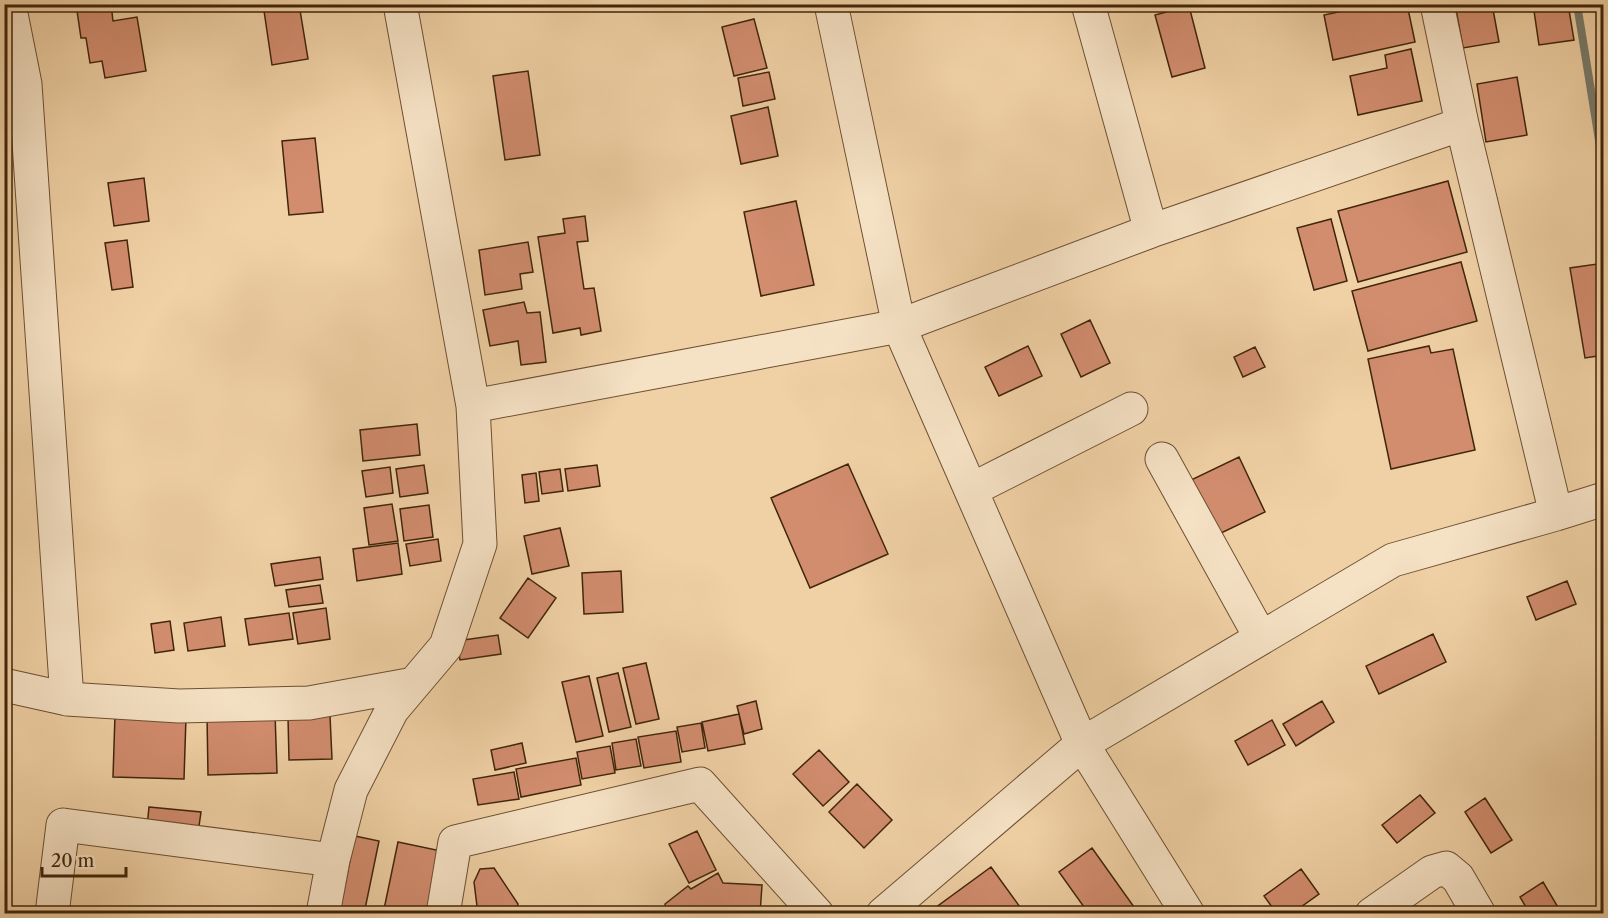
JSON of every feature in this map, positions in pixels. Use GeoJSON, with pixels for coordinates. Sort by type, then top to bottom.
{"type":"FeatureCollection","features":[{"type":"Feature","properties":{"kind":"street"},"geometry":{"type":"LineString","coordinates":[[9,4],[25,84],[67,699]]}},
{"type":"Feature","properties":{"kind":"street"},"geometry":{"type":"LineString","coordinates":[[322,914],[351,790],[392,710],[446,646],[480,544],[473,406],[400,4]]}},
{"type":"Feature","properties":{"kind":"street"},"geometry":{"type":"LineString","coordinates":[[831,4],[899,326],[1082,744],[1188,914]]}},
{"type":"Feature","properties":{"kind":"street"},"geometry":{"type":"LineString","coordinates":[[1088,4],[1151,231]]}},
{"type":"Feature","properties":{"kind":"street"},"geometry":{"type":"LineString","coordinates":[[1437,4],[1462,124],[1556,514]]}},
{"type":"Feature","properties":{"kind":"street"},"geometry":{"type":"LineString","coordinates":[[473,406],[899,326],[1151,231],[1462,124]]}},
{"type":"Feature","properties":{"kind":"street"},"geometry":{"type":"LineString","coordinates":[[971,490],[1131,409]]}},
{"type":"Feature","properties":{"kind":"street"},"geometry":{"type":"LineString","coordinates":[[1162,459],[1261,638]]}},
{"type":"Feature","properties":{"kind":"street"},"geometry":{"type":"LineString","coordinates":[[893,911],[1082,744],[1393,560],[1556,514],[1600,506]]}},
{"type":"Feature","properties":{"kind":"street"},"geometry":{"type":"LineString","coordinates":[[4,685],[67,699],[180,706],[309,703],[414,684]]}},
{"type":"Feature","properties":{"kind":"street"},"geometry":{"type":"LineString","coordinates":[[443,914],[455,842],[700,784],[817,914]]}},
{"type":"Feature","properties":{"kind":"street"},"geometry":{"type":"LineString","coordinates":[[52,914],[63,825],[333,860]]}},
{"type":"Feature","properties":{"kind":"street"},"geometry":{"type":"LineString","coordinates":[[1372,914],[1432,872],[1446,868],[1458,878],[1479,914]]}},
{"type":"Feature","properties":{"kind":"building"},"geometry":{"type":"Polygon","coordinates":[[[76,4],[111,4],[113,21],[137,17],[146,71],[105,78],[102,61],[90,63],[86,38],[81,38],[76,4]]]}},
{"type":"Feature","properties":{"kind":"building"},"geometry":{"type":"Polygon","coordinates":[[[263,4],[299,4],[308,59],[272,65],[263,4]]]}},
{"type":"Feature","properties":{"kind":"building"},"geometry":{"type":"Polygon","coordinates":[[[489,4],[520,4],[489,9],[489,4]]]}},
{"type":"Feature","properties":{"kind":"building"},"geometry":{"type":"Polygon","coordinates":[[[1375,4],[1407,4],[1415,42],[1333,60],[1324,15],[1375,4]]]}},
{"type":"Feature","properties":{"kind":"building"},"geometry":{"type":"Polygon","coordinates":[[[1455,4],[1492,4],[1499,42],[1463,48],[1455,4]]]}},
{"type":"Feature","properties":{"kind":"building"},"geometry":{"type":"Polygon","coordinates":[[[1533,4],[1568,4],[1574,40],[1539,45],[1533,4]]]}},
{"type":"Feature","properties":{"kind":"building"},"geometry":{"type":"Polygon","coordinates":[[[1189,6],[1205,68],[1172,77],[1155,15],[1189,6]]]}},
{"type":"Feature","properties":{"kind":"building"},"geometry":{"type":"Polygon","coordinates":[[[754,19],[767,68],[734,76],[722,27],[754,19]]]}},
{"type":"Feature","properties":{"kind":"building"},"geometry":{"type":"Polygon","coordinates":[[[1411,49],[1422,101],[1358,115],[1350,76],[1387,68],[1385,55],[1411,49]]]}},
{"type":"Feature","properties":{"kind":"building"},"geometry":{"type":"Polygon","coordinates":[[[528,71],[540,155],[505,160],[493,76],[528,71]]]}},
{"type":"Feature","properties":{"kind":"building"},"geometry":{"type":"Polygon","coordinates":[[[769,72],[775,99],[743,106],[738,78],[769,72]]]}},
{"type":"Feature","properties":{"kind":"building"},"geometry":{"type":"Polygon","coordinates":[[[1517,77],[1527,135],[1486,142],[1477,84],[1517,77]]]}},
{"type":"Feature","properties":{"kind":"building"},"geometry":{"type":"Polygon","coordinates":[[[768,107],[778,156],[741,164],[731,116],[768,107]]]}},
{"type":"Feature","properties":{"kind":"building"},"geometry":{"type":"Polygon","coordinates":[[[315,138],[323,212],[289,215],[282,141],[315,138]]]}},
{"type":"Feature","properties":{"kind":"building"},"geometry":{"type":"Polygon","coordinates":[[[144,178],[149,221],[114,226],[108,183],[144,178]]]}},
{"type":"Feature","properties":{"kind":"building"},"geometry":{"type":"Polygon","coordinates":[[[1448,181],[1467,252],[1358,282],[1338,211],[1448,181]]]}},
{"type":"Feature","properties":{"kind":"building"},"geometry":{"type":"Polygon","coordinates":[[[796,201],[814,285],[761,296],[744,212],[796,201]]]}},
{"type":"Feature","properties":{"kind":"building"},"geometry":{"type":"Polygon","coordinates":[[[585,216],[588,241],[577,242],[584,289],[594,288],[601,331],[581,335],[580,328],[553,333],[538,237],[565,233],[563,219],[585,216]]]}},
{"type":"Feature","properties":{"kind":"building"},"geometry":{"type":"Polygon","coordinates":[[[1331,219],[1347,281],[1314,290],[1297,228],[1331,219]]]}},
{"type":"Feature","properties":{"kind":"building"},"geometry":{"type":"Polygon","coordinates":[[[127,240],[133,287],[112,290],[105,243],[127,240]]]}},
{"type":"Feature","properties":{"kind":"building"},"geometry":{"type":"Polygon","coordinates":[[[528,242],[533,272],[520,274],[522,289],[485,295],[479,250],[528,242]]]}},
{"type":"Feature","properties":{"kind":"building"},"geometry":{"type":"Polygon","coordinates":[[[1461,262],[1477,321],[1368,351],[1352,291],[1461,262]]]}},
{"type":"Feature","properties":{"kind":"building"},"geometry":{"type":"Polygon","coordinates":[[[1604,263],[1604,355],[1585,358],[1570,268],[1604,263]]]}},
{"type":"Feature","properties":{"kind":"building"},"geometry":{"type":"Polygon","coordinates":[[[524,302],[527,313],[540,312],[546,362],[521,365],[518,341],[490,346],[483,310],[524,302]]]}},
{"type":"Feature","properties":{"kind":"building"},"geometry":{"type":"Polygon","coordinates":[[[1090,320],[1110,363],[1081,377],[1061,334],[1090,320]]]}},
{"type":"Feature","properties":{"kind":"building"},"geometry":{"type":"Polygon","coordinates":[[[1028,346],[1042,376],[999,396],[985,367],[1028,346]]]}},
{"type":"Feature","properties":{"kind":"building"},"geometry":{"type":"Polygon","coordinates":[[[1429,346],[1431,353],[1453,349],[1475,450],[1391,469],[1368,359],[1429,346]]]}},
{"type":"Feature","properties":{"kind":"building"},"geometry":{"type":"Polygon","coordinates":[[[1255,347],[1265,367],[1243,377],[1234,357],[1255,347]]]}},
{"type":"Feature","properties":{"kind":"building"},"geometry":{"type":"Polygon","coordinates":[[[417,424],[420,455],[363,461],[360,430],[417,424]]]}},
{"type":"Feature","properties":{"kind":"building"},"geometry":{"type":"Polygon","coordinates":[[[1239,457],[1265,512],[1217,535],[1191,480],[1239,457]]]}},
{"type":"Feature","properties":{"kind":"building"},"geometry":{"type":"Polygon","coordinates":[[[848,464],[888,554],[810,588],[771,498],[848,464]]]}},
{"type":"Feature","properties":{"kind":"building"},"geometry":{"type":"Polygon","coordinates":[[[424,465],[428,493],[400,497],[396,469],[424,465]]]}},
{"type":"Feature","properties":{"kind":"building"},"geometry":{"type":"Polygon","coordinates":[[[597,465],[600,486],[568,491],[565,469],[597,465]]]}},
{"type":"Feature","properties":{"kind":"building"},"geometry":{"type":"Polygon","coordinates":[[[390,467],[393,493],[366,497],[362,471],[390,467]]]}},
{"type":"Feature","properties":{"kind":"building"},"geometry":{"type":"Polygon","coordinates":[[[560,469],[563,491],[542,494],[539,472],[560,469]]]}},
{"type":"Feature","properties":{"kind":"building"},"geometry":{"type":"Polygon","coordinates":[[[536,473],[539,501],[525,503],[522,475],[536,473]]]}},
{"type":"Feature","properties":{"kind":"building"},"geometry":{"type":"Polygon","coordinates":[[[392,504],[398,541],[369,545],[364,508],[392,504]]]}},
{"type":"Feature","properties":{"kind":"building"},"geometry":{"type":"Polygon","coordinates":[[[429,505],[433,537],[404,541],[400,509],[429,505]]]}},
{"type":"Feature","properties":{"kind":"building"},"geometry":{"type":"Polygon","coordinates":[[[560,528],[569,566],[532,574],[524,536],[560,528]]]}},
{"type":"Feature","properties":{"kind":"building"},"geometry":{"type":"Polygon","coordinates":[[[438,539],[441,561],[410,566],[406,544],[438,539]]]}},
{"type":"Feature","properties":{"kind":"building"},"geometry":{"type":"Polygon","coordinates":[[[398,543],[402,574],[357,581],[353,549],[398,543]]]}},
{"type":"Feature","properties":{"kind":"building"},"geometry":{"type":"Polygon","coordinates":[[[320,557],[323,579],[275,586],[271,564],[320,557]]]}},
{"type":"Feature","properties":{"kind":"building"},"geometry":{"type":"Polygon","coordinates":[[[621,571],[623,612],[584,614],[582,573],[621,571]]]}},
{"type":"Feature","properties":{"kind":"building"},"geometry":{"type":"Polygon","coordinates":[[[528,578],[556,598],[528,638],[500,618],[528,578]]]}},
{"type":"Feature","properties":{"kind":"building"},"geometry":{"type":"Polygon","coordinates":[[[1567,581],[1576,604],[1536,620],[1527,597],[1567,581]]]}},
{"type":"Feature","properties":{"kind":"building"},"geometry":{"type":"Polygon","coordinates":[[[320,585],[323,603],[289,607],[286,590],[320,585]]]}},
{"type":"Feature","properties":{"kind":"building"},"geometry":{"type":"Polygon","coordinates":[[[326,608],[330,639],[298,644],[293,613],[326,608]]]}},
{"type":"Feature","properties":{"kind":"building"},"geometry":{"type":"Polygon","coordinates":[[[289,613],[293,639],[249,645],[245,619],[289,613]]]}},
{"type":"Feature","properties":{"kind":"building"},"geometry":{"type":"Polygon","coordinates":[[[221,617],[225,646],[188,651],[184,623],[221,617]]]}},
{"type":"Feature","properties":{"kind":"building"},"geometry":{"type":"Polygon","coordinates":[[[170,621],[174,650],[155,653],[151,624],[170,621]]]}},
{"type":"Feature","properties":{"kind":"building"},"geometry":{"type":"Polygon","coordinates":[[[1433,634],[1446,662],[1379,694],[1366,666],[1433,634]]]}},
{"type":"Feature","properties":{"kind":"building"},"geometry":{"type":"Polygon","coordinates":[[[498,635],[501,654],[460,660],[457,641],[498,635]]]}},
{"type":"Feature","properties":{"kind":"building"},"geometry":{"type":"Polygon","coordinates":[[[646,663],[659,719],[636,724],[623,668],[646,663]]]}},
{"type":"Feature","properties":{"kind":"building"},"geometry":{"type":"Polygon","coordinates":[[[618,673],[631,727],[609,732],[597,678],[618,673]]]}},
{"type":"Feature","properties":{"kind":"building"},"geometry":{"type":"Polygon","coordinates":[[[589,676],[603,736],[576,742],[562,682],[589,676]]]}},
{"type":"Feature","properties":{"kind":"building"},"geometry":{"type":"Polygon","coordinates":[[[756,701],[762,729],[744,734],[737,706],[756,701]]]}},
{"type":"Feature","properties":{"kind":"building"},"geometry":{"type":"Polygon","coordinates":[[[1322,701],[1334,722],[1296,746],[1283,724],[1322,701]]]}},
{"type":"Feature","properties":{"kind":"building"},"geometry":{"type":"Polygon","coordinates":[[[275,713],[277,773],[208,775],[207,715],[275,713]]]}},
{"type":"Feature","properties":{"kind":"building"},"geometry":{"type":"Polygon","coordinates":[[[739,714],[745,744],[708,751],[702,722],[739,714]]]}},
{"type":"Feature","properties":{"kind":"building"},"geometry":{"type":"Polygon","coordinates":[[[115,715],[186,717],[184,779],[113,777],[115,715]]]}},
{"type":"Feature","properties":{"kind":"building"},"geometry":{"type":"Polygon","coordinates":[[[330,716],[332,759],[289,760],[288,717],[330,716]]]}},
{"type":"Feature","properties":{"kind":"building"},"geometry":{"type":"Polygon","coordinates":[[[1272,720],[1285,745],[1248,765],[1235,741],[1272,720]]]}},
{"type":"Feature","properties":{"kind":"building"},"geometry":{"type":"Polygon","coordinates":[[[701,723],[705,748],[682,752],[677,727],[701,723]]]}},
{"type":"Feature","properties":{"kind":"building"},"geometry":{"type":"Polygon","coordinates":[[[676,731],[681,762],[644,768],[638,737],[676,731]]]}},
{"type":"Feature","properties":{"kind":"building"},"geometry":{"type":"Polygon","coordinates":[[[636,739],[641,766],[616,770],[612,743],[636,739]]]}},
{"type":"Feature","properties":{"kind":"building"},"geometry":{"type":"Polygon","coordinates":[[[522,743],[526,763],[495,770],[491,750],[522,743]]]}},
{"type":"Feature","properties":{"kind":"building"},"geometry":{"type":"Polygon","coordinates":[[[610,746],[615,773],[582,779],[577,752],[610,746]]]}},
{"type":"Feature","properties":{"kind":"building"},"geometry":{"type":"Polygon","coordinates":[[[819,750],[849,782],[823,806],[793,774],[819,750]]]}},
{"type":"Feature","properties":{"kind":"building"},"geometry":{"type":"Polygon","coordinates":[[[576,758],[581,785],[521,797],[516,769],[576,758]]]}},
{"type":"Feature","properties":{"kind":"building"},"geometry":{"type":"Polygon","coordinates":[[[514,772],[519,799],[478,805],[473,779],[514,772]]]}},
{"type":"Feature","properties":{"kind":"building"},"geometry":{"type":"Polygon","coordinates":[[[857,784],[892,820],[864,848],[829,812],[857,784]]]}},
{"type":"Feature","properties":{"kind":"building"},"geometry":{"type":"Polygon","coordinates":[[[1420,795],[1435,813],[1397,843],[1382,825],[1420,795]]]}},
{"type":"Feature","properties":{"kind":"building"},"geometry":{"type":"Polygon","coordinates":[[[1485,798],[1512,840],[1491,853],[1465,812],[1485,798]]]}},
{"type":"Feature","properties":{"kind":"building"},"geometry":{"type":"Polygon","coordinates":[[[149,807],[201,812],[198,833],[147,827],[149,807]]]}},
{"type":"Feature","properties":{"kind":"building"},"geometry":{"type":"Polygon","coordinates":[[[697,831],[716,870],[689,883],[669,844],[697,831]]]}},
{"type":"Feature","properties":{"kind":"building"},"geometry":{"type":"Polygon","coordinates":[[[355,836],[379,841],[364,914],[339,914],[355,836]]]}},
{"type":"Feature","properties":{"kind":"building"},"geometry":{"type":"Polygon","coordinates":[[[398,842],[446,852],[433,914],[383,914],[398,842]]]}},
{"type":"Feature","properties":{"kind":"building"},"geometry":{"type":"Polygon","coordinates":[[[1092,848],[1139,914],[1089,914],[1059,872],[1092,848]]]}},
{"type":"Feature","properties":{"kind":"building"},"geometry":{"type":"Polygon","coordinates":[[[991,867],[1025,914],[939,914],[935,908],[991,867]]]}},
{"type":"Feature","properties":{"kind":"building"},"geometry":{"type":"Polygon","coordinates":[[[494,868],[518,904],[516,914],[478,914],[474,882],[480,869],[494,868]]]}},
{"type":"Feature","properties":{"kind":"building"},"geometry":{"type":"Polygon","coordinates":[[[1301,869],[1319,894],[1291,914],[1277,914],[1264,896],[1301,869]]]}},
{"type":"Feature","properties":{"kind":"building"},"geometry":{"type":"Polygon","coordinates":[[[718,873],[723,883],[762,885],[760,914],[666,914],[665,904],[688,886],[691,889],[718,873]]]}},
{"type":"Feature","properties":{"kind":"building"},"geometry":{"type":"Polygon","coordinates":[[[1543,882],[1562,914],[1530,914],[1520,897],[1543,882]]]}},
{"type":"Feature","properties":{"kind":"waterway"},"geometry":{"type":"LineString","coordinates":[[1577,4],[1604,171]]}}]}
